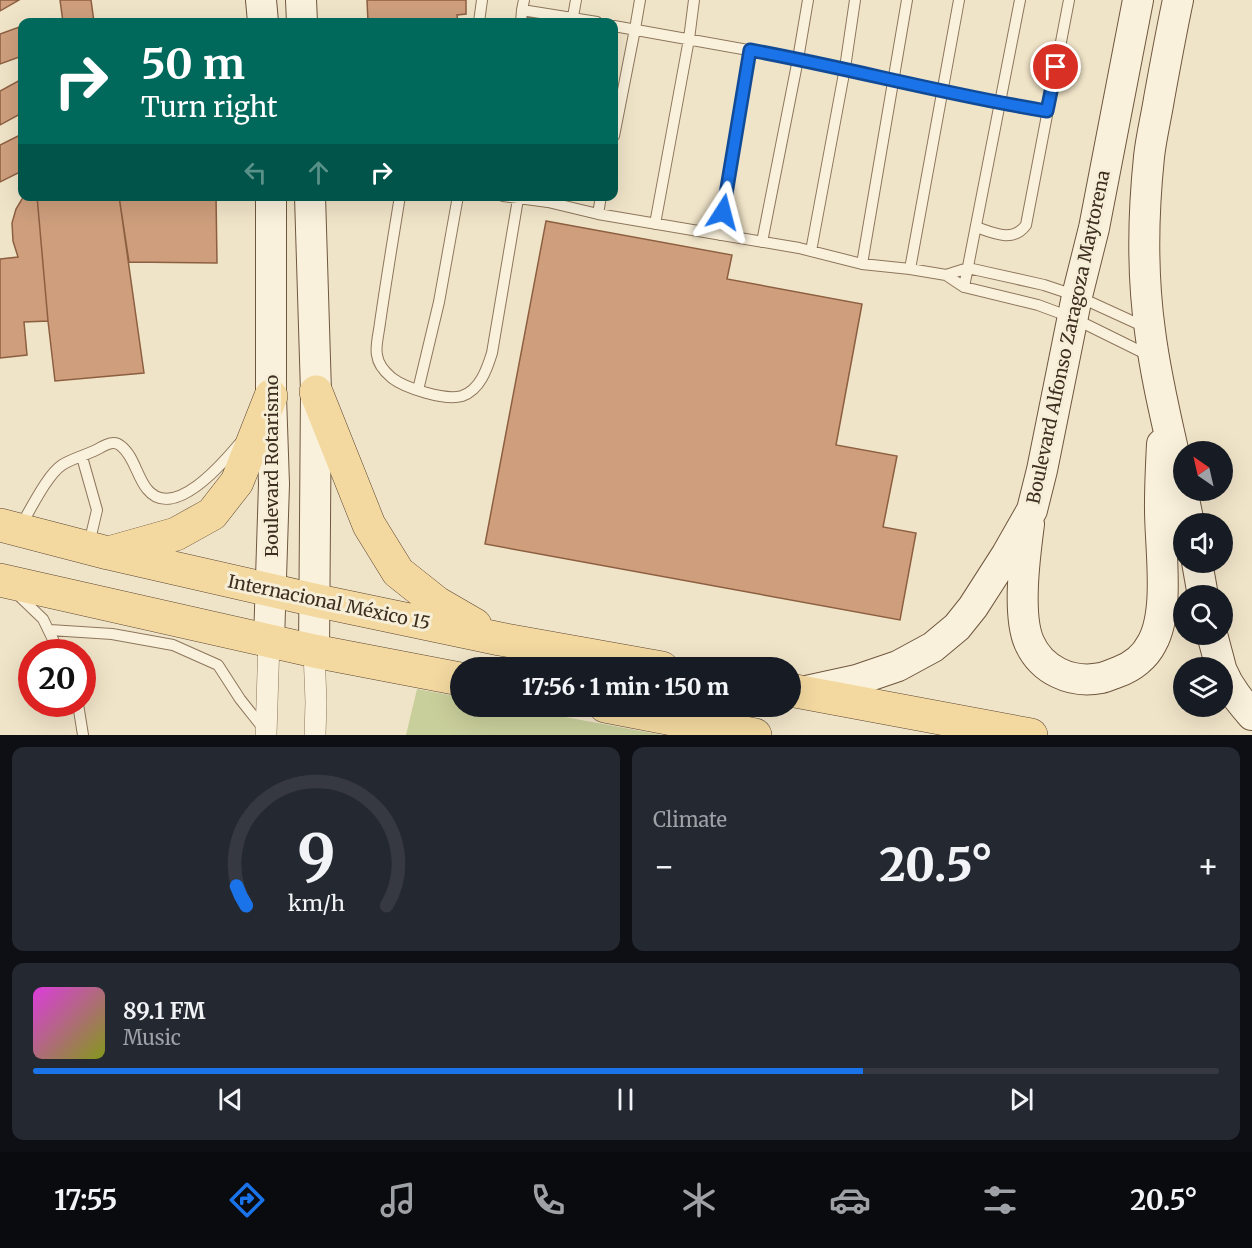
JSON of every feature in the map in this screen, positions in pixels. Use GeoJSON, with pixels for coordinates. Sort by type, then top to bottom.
{"type":"FeatureCollection","features":[{"type":"Feature","properties":{"kind":"main road"},"geometry":{"type":"LineString","coordinates":[[316,392],[369,525],[398,572],[437,603],[500,639]]}},
{"type":"Feature","properties":{"kind":"main road"},"geometry":{"type":"LineString","coordinates":[[98,550],[176,534],[212,514],[237,482],[271,396]]}},
{"type":"Feature","properties":{"kind":"main road","name":"Internacional México 15"},"geometry":{"type":"LineString","coordinates":[[9,527],[314,600],[500,639],[601,657]]}},
{"type":"Feature","properties":{"kind":"main road"},"geometry":{"type":"LineString","coordinates":[[2,581],[314,651],[450,677]]}},
{"type":"Feature","properties":{"kind":"main road"},"geometry":{"type":"LineString","coordinates":[[801,692],[1031,735]]}},
{"type":"Feature","properties":{"kind":"main road"},"geometry":{"type":"LineString","coordinates":[[662,717],[754,735]]}},
{"type":"Feature","properties":{"kind":"street"},"geometry":{"type":"LineString","coordinates":[[261,0],[263,18]]}},
{"type":"Feature","properties":{"kind":"street"},"geometry":{"type":"LineString","coordinates":[[301,0],[302,18]]}},
{"type":"Feature","properties":{"kind":"street","name":"Boulevard Alfonso Zaragoza Maytorena"},"geometry":{"type":"LineString","coordinates":[[801,690],[857,680],[898,666],[933,647],[957,627],[973,607],[1032,510],[1094,228],[1138,0]]}},
{"type":"Feature","properties":{"kind":"street"},"geometry":{"type":"LineString","coordinates":[[1178,0],[1151,144],[1146,184],[1145,275],[1151,343],[1187,513]]}},
{"type":"Feature","properties":{"kind":"street","name":"Boulevard Rotarismo"},"geometry":{"type":"LineString","coordinates":[[266,733],[274,484],[271,396],[271,201]]}},
{"type":"Feature","properties":{"kind":"street"},"geometry":{"type":"LineString","coordinates":[[310,201],[316,392],[315,735]]}},
{"type":"Feature","properties":{"kind":"street"},"geometry":{"type":"LineString","coordinates":[[1032,510],[1025,553],[1023,621],[1035,654],[1055,672],[1068,677],[1102,678],[1132,665],[1147,652],[1160,622],[1163,597],[1160,503],[1164,412]]}},
{"type":"Feature","properties":{"kind":"street"},"geometry":{"type":"LineString","coordinates":[[1233,692],[1252,715]]}},
{"type":"Feature","properties":{"kind":"lane"},"geometry":{"type":"LineString","coordinates":[[479,18],[482,0]]}},
{"type":"Feature","properties":{"kind":"lane"},"geometry":{"type":"LineString","coordinates":[[572,18],[576,0]]}},
{"type":"Feature","properties":{"kind":"lane"},"geometry":{"type":"LineString","coordinates":[[618,116],[640,0]]}},
{"type":"Feature","properties":{"kind":"lane"},"geometry":{"type":"LineString","coordinates":[[655,224],[694,0]]}},
{"type":"Feature","properties":{"kind":"lane"},"geometry":{"type":"LineString","coordinates":[[762,242],[808,0]]}},
{"type":"Feature","properties":{"kind":"lane"},"geometry":{"type":"LineString","coordinates":[[811,251],[855,0]]}},
{"type":"Feature","properties":{"kind":"lane"},"geometry":{"type":"LineString","coordinates":[[862,264],[907,0]]}},
{"type":"Feature","properties":{"kind":"lane"},"geometry":{"type":"LineString","coordinates":[[910,269],[959,0]]}},
{"type":"Feature","properties":{"kind":"lane"},"geometry":{"type":"LineString","coordinates":[[964,287],[1020,0]]}},
{"type":"Feature","properties":{"kind":"lane"},"geometry":{"type":"LineString","coordinates":[[976,227],[1010,236],[1022,231],[1026,225],[1069,0]]}},
{"type":"Feature","properties":{"kind":"lane"},"geometry":{"type":"LineString","coordinates":[[523,5],[565,18]]}},
{"type":"Feature","properties":{"kind":"lane"},"geometry":{"type":"LineString","coordinates":[[618,27],[798,58],[1000,104],[1047,111]]}},
{"type":"Feature","properties":{"kind":"lane"},"geometry":{"type":"LineString","coordinates":[[720,235],[750,50]]}},
{"type":"Feature","properties":{"kind":"lane"},"geometry":{"type":"LineString","coordinates":[[399,201],[382,307],[377,355],[382,368],[393,379],[418,390],[447,397],[462,396],[474,388],[485,374],[492,353],[518,201]]}},
{"type":"Feature","properties":{"kind":"lane"},"geometry":{"type":"LineString","coordinates":[[418,390],[439,302],[457,201]]}},
{"type":"Feature","properties":{"kind":"lane"},"geometry":{"type":"LineString","coordinates":[[556,201],[598,214],[811,251],[862,264],[946,275],[964,287],[1038,305],[1075,307],[1151,343]]}},
{"type":"Feature","properties":{"kind":"lane"},"geometry":{"type":"LineString","coordinates":[[598,214],[600,201]]}},
{"type":"Feature","properties":{"kind":"lane"},"geometry":{"type":"LineString","coordinates":[[946,275],[968,268],[1044,285],[1075,307],[1151,343]]}},
{"type":"Feature","properties":{"kind":"lane"},"geometry":{"type":"LineString","coordinates":[[9,527],[57,468],[114,442],[121,445],[128,454],[149,492],[160,498],[175,498],[194,488],[218,468],[240,444],[249,438],[255,438]]}},
{"type":"Feature","properties":{"kind":"lane"},"geometry":{"type":"LineString","coordinates":[[82,457],[97,510],[98,550]]}},
{"type":"Feature","properties":{"kind":"lane"},"geometry":{"type":"LineString","coordinates":[[2,581],[43,619],[54,639]]}},
{"type":"Feature","properties":{"kind":"lane"},"geometry":{"type":"LineString","coordinates":[[50,630],[112,634],[173,645],[218,665],[266,733]]}},
{"type":"Feature","properties":{"kind":"lane"},"geometry":{"type":"LineString","coordinates":[[80,717],[83,735]]}},
{"type":"Feature","properties":{"kind":"green space"},"geometry":{"type":"Polygon","coordinates":[[[417,689],[450,695],[450,717],[565,717],[662,735],[406,735],[417,689]]]}},
{"type":"Feature","properties":{"kind":"building"},"geometry":{"type":"Polygon","coordinates":[[[0,0],[19,0],[0,11],[0,0]]]}},
{"type":"Feature","properties":{"kind":"building"},"geometry":{"type":"Polygon","coordinates":[[[60,0],[91,0],[93,18],[62,18],[60,0]]]}},
{"type":"Feature","properties":{"kind":"building"},"geometry":{"type":"Polygon","coordinates":[[[367,0],[466,0],[466,14],[457,15],[457,18],[368,18],[367,0]]]}},
{"type":"Feature","properties":{"kind":"building"},"geometry":{"type":"Polygon","coordinates":[[[18,27],[18,57],[0,64],[0,34],[18,27]]]}},
{"type":"Feature","properties":{"kind":"building"},"geometry":{"type":"Polygon","coordinates":[[[18,81],[18,115],[0,125],[0,91],[18,81]]]}},
{"type":"Feature","properties":{"kind":"building"},"geometry":{"type":"Polygon","coordinates":[[[18,136],[18,173],[0,182],[0,145],[18,136]]]}},
{"type":"Feature","properties":{"kind":"building"},"geometry":{"type":"Polygon","coordinates":[[[21,201],[37,201],[48,321],[24,322],[27,355],[0,358],[0,259],[18,257],[13,241],[12,223],[21,201]]]}},
{"type":"Feature","properties":{"kind":"building"},"geometry":{"type":"Polygon","coordinates":[[[37,201],[120,201],[144,373],[55,381],[37,201]]]}},
{"type":"Feature","properties":{"kind":"building"},"geometry":{"type":"Polygon","coordinates":[[[120,201],[216,201],[217,263],[129,262],[120,201]]]}},
{"type":"Feature","properties":{"kind":"building"},"geometry":{"type":"Polygon","coordinates":[[[546,221],[732,255],[727,279],[862,304],[836,445],[897,456],[883,527],[916,533],[900,620],[485,544],[546,221]]]}},
{"type":"Feature","properties":{"kind":"route"},"geometry":{"type":"LineString","coordinates":[[723,212],[750,50],[798,58],[1000,104],[1047,111],[1056,67]]}}]}
